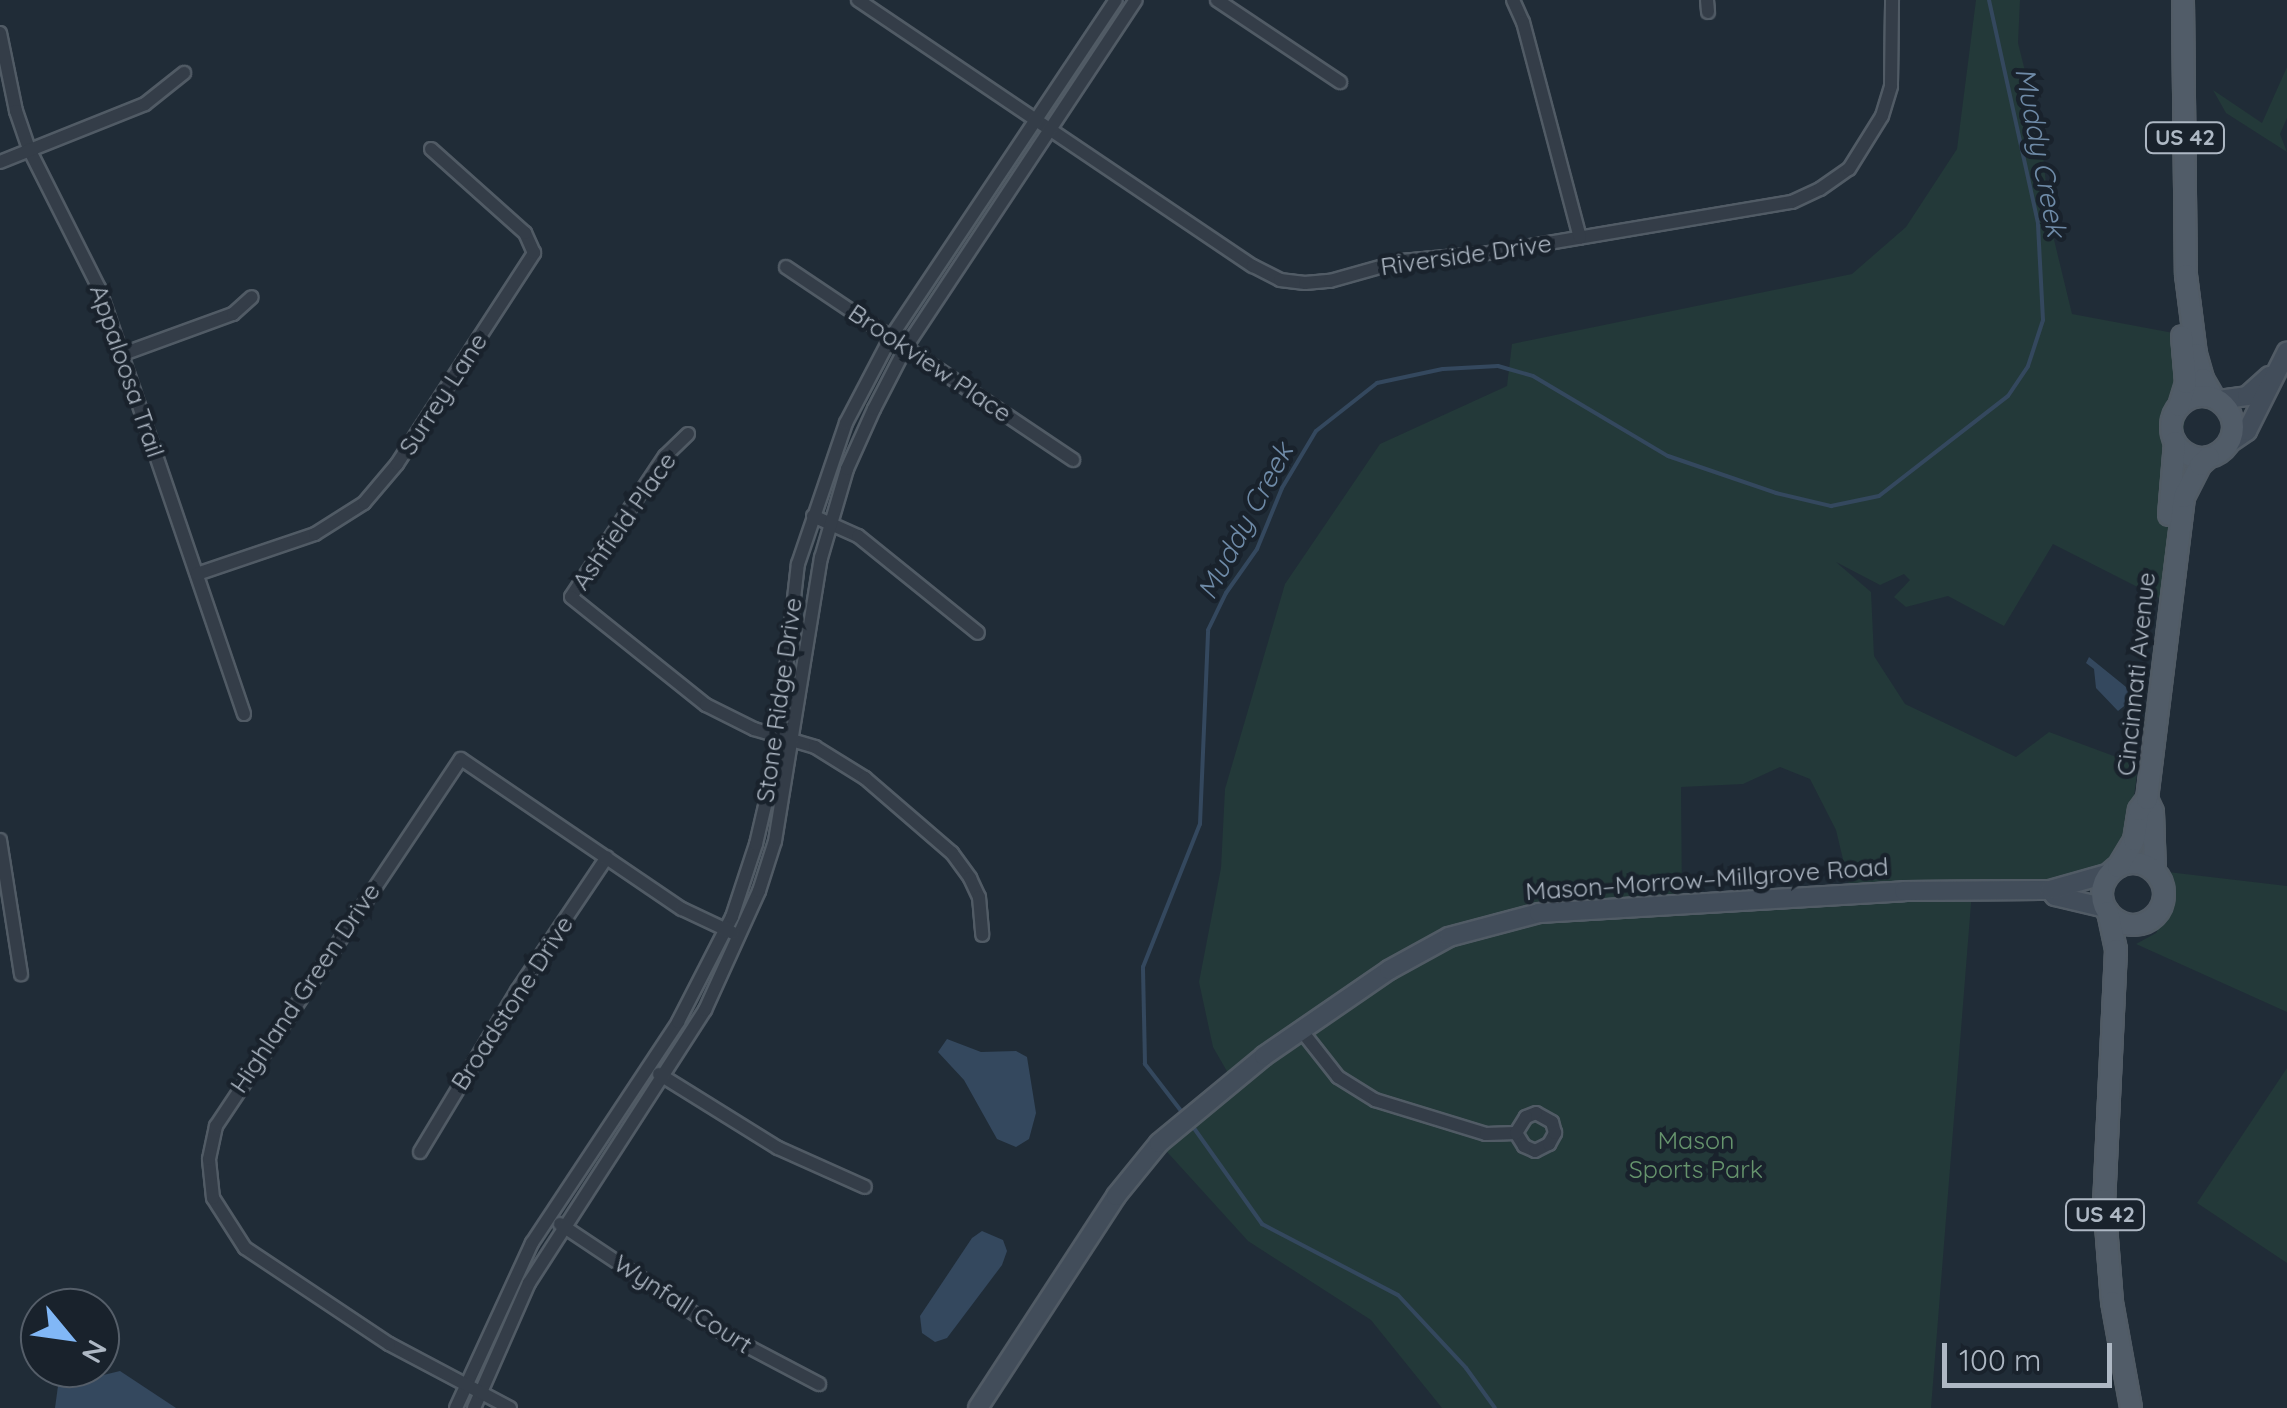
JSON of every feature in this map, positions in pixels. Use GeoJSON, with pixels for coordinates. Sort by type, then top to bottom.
{"type":"FeatureCollection","features":[{"type":"Feature","properties":{"kind":"main road","name":"US 42"},"geometry":{"type":"LineString","coordinates":[[2183,0],[2186,275],[2196,354],[2203,379],[2217,399]]}},
{"type":"Feature","properties":{"kind":"main road","name":"US 42"},"geometry":{"type":"LineString","coordinates":[[2180,406],[2186,383],[2180,284],[2186,275]]}},
{"type":"Feature","properties":{"kind":"main road"},"geometry":{"type":"LineString","coordinates":[[2200,395],[2217,399],[2234,424],[2228,444],[2209,457],[2190,456],[2176,442],[2172,420],[2180,406],[2200,395]]}},
{"type":"Feature","properties":{"kind":"main road","name":"Cincinnati Avenue"},"geometry":{"type":"LineString","coordinates":[[2174,555],[2168,530],[2176,442]]}},
{"type":"Feature","properties":{"kind":"main road","name":"Cincinnati Avenue"},"geometry":{"type":"LineString","coordinates":[[2114,870],[2134,840],[2140,810],[2147,799],[2184,497],[2200,465],[2209,457]]}},
{"type":"Feature","properties":{"kind":"main road","name":"Cincinnati Avenue"},"geometry":{"type":"LineString","coordinates":[[2147,799],[2153,812],[2155,871]]}},
{"type":"Feature","properties":{"kind":"main road"},"geometry":{"type":"LineString","coordinates":[[2114,870],[2138,864],[2155,871]]}},
{"type":"Feature","properties":{"kind":"main road","name":"US 42"},"geometry":{"type":"LineString","coordinates":[[2114,870],[2103,886],[2116,950],[2104,1200],[2112,1302],[2130,1408]]}},
{"type":"Feature","properties":{"kind":"main road","name":"US 42"},"geometry":{"type":"LineString","coordinates":[[2114,1020],[2132,942],[2162,902],[2163,888],[2155,871]]}},
{"type":"Feature","properties":{"kind":"main road"},"geometry":{"type":"LineString","coordinates":[[2107,910],[2121,922],[2143,924]]}},
{"type":"Feature","properties":{"kind":"street","name":"Riverside Drive"},"geometry":{"type":"LineString","coordinates":[[858,0],[1034,122],[1280,280],[1330,281],[1401,261],[1489,254],[1792,202],[1849,168],[1869,142],[1891,86],[1892,0]]}},
{"type":"Feature","properties":{"kind":"street","name":"Stone Ridge Drive"},"geometry":{"type":"LineString","coordinates":[[786,738],[796,581],[813,516],[846,423],[892,337],[1116,0]]}},
{"type":"Feature","properties":{"kind":"street","name":"Stone Ridge Drive"},"geometry":{"type":"LineString","coordinates":[[474,1408],[529,1283],[704,1010],[733,934],[786,738],[847,469],[906,347],[1136,0]]}},
{"type":"Feature","properties":{"kind":"street"},"geometry":{"type":"LineString","coordinates":[[1217,0],[1340,82]]}},
{"type":"Feature","properties":{"kind":"street"},"geometry":{"type":"LineString","coordinates":[[1513,0],[1523,22],[1580,238]]}},
{"type":"Feature","properties":{"kind":"street","name":"Appaloosa Trail"},"geometry":{"type":"LineString","coordinates":[[0,34],[16,111],[29,150],[92,272],[244,714]]}},
{"type":"Feature","properties":{"kind":"street"},"geometry":{"type":"LineString","coordinates":[[0,162],[144,104],[184,74]]}},
{"type":"Feature","properties":{"kind":"street","name":"Surrey Lane"},"geometry":{"type":"LineString","coordinates":[[197,574],[315,534],[364,503],[397,464],[534,253],[525,233],[430,149]]}},
{"type":"Feature","properties":{"kind":"street","name":"Brookview Place"},"geometry":{"type":"LineString","coordinates":[[786,267],[1074,460]]}},
{"type":"Feature","properties":{"kind":"street"},"geometry":{"type":"LineString","coordinates":[[123,354],[233,314],[252,297]]}},
{"type":"Feature","properties":{"kind":"street"},"geometry":{"type":"LineString","coordinates":[[2228,444],[2247,431],[2287,351]]}},
{"type":"Feature","properties":{"kind":"street"},"geometry":{"type":"LineString","coordinates":[[2217,399],[2247,396],[2276,368]]}},
{"type":"Feature","properties":{"kind":"street","name":"Ashfield Place"},"geometry":{"type":"LineString","coordinates":[[688,434],[666,456],[571,597],[706,705],[842,760],[952,853],[980,897],[982,935]]}},
{"type":"Feature","properties":{"kind":"street"},"geometry":{"type":"LineString","coordinates":[[813,516],[832,522],[885,556],[978,633]]}},
{"type":"Feature","properties":{"kind":"street","name":"Highland Green Drive"},"geometry":{"type":"LineString","coordinates":[[510,1408],[389,1344],[245,1248],[213,1198],[212,1141],[235,1092],[461,760],[682,910],[733,934]]}},
{"type":"Feature","properties":{"kind":"street"},"geometry":{"type":"LineString","coordinates":[[0,840],[22,974]]}},
{"type":"Feature","properties":{"kind":"street","name":"Broadstone Drive"},"geometry":{"type":"LineString","coordinates":[[420,1152],[508,1006],[607,857]]}},
{"type":"Feature","properties":{"kind":"street","name":"Mason–Morrow–Millgrove Road"},"geometry":{"type":"LineString","coordinates":[[978,1408],[1116,1196],[1159,1143],[1203,1103],[1301,1030],[1426,948],[1514,917],[1819,895],[2050,890],[2114,870]]}},
{"type":"Feature","properties":{"kind":"street","name":"Mason–Morrow–Millgrove Road"},"geometry":{"type":"LineString","coordinates":[[2050,890],[2055,896],[2107,910]]}},
{"type":"Feature","properties":{"kind":"street","name":"Stone Ridge Drive"},"geometry":{"type":"LineString","coordinates":[[456,1408],[516,1273],[733,934]]}},
{"type":"Feature","properties":{"kind":"street"},"geometry":{"type":"LineString","coordinates":[[1301,1030],[1338,1077],[1375,1100],[1486,1134],[1516,1133]]}},
{"type":"Feature","properties":{"kind":"street"},"geometry":{"type":"LineString","coordinates":[[649,1067],[766,1142],[865,1186]]}},
{"type":"Feature","properties":{"kind":"street","name":"Wynfall Court"},"geometry":{"type":"LineString","coordinates":[[550,1217],[728,1336],[819,1384]]}},
{"type":"Feature","properties":{"kind":"green space","name":"Mason Sports Park"},"geometry":{"type":"Polygon","coordinates":[[[1976,0],[2020,0],[2018,43],[2041,135],[2050,223],[2072,314],[2184,335],[2187,406],[2178,465],[2169,603],[2053,544],[2004,626],[1948,596],[1906,607],[1894,597],[1910,580],[1904,574],[1880,585],[1836,562],[1871,592],[1874,656],[1905,704],[2016,757],[2049,732],[2138,765],[2130,829],[2111,863],[2098,871],[2047,885],[1989,881],[1972,891],[1931,1408],[1442,1408],[1371,1320],[1248,1241],[1159,1143],[1232,1080],[1213,1047],[1199,982],[1221,868],[1225,789],[1285,584],[1380,444],[1507,386],[1512,344],[1852,274],[1906,227],[1957,149],[1976,0]],[[1780,767],[1743,784],[1681,787],[1682,903],[1851,893],[1836,830],[1810,779],[1780,767]]]}},
{"type":"Feature","properties":{"kind":"green space"},"geometry":{"type":"Polygon","coordinates":[[[2287,67],[2287,118],[2280,134],[2287,152],[2226,113],[2213,90],[2262,123],[2287,67]]]}},
{"type":"Feature","properties":{"kind":"green space"},"geometry":{"type":"Polygon","coordinates":[[[2168,872],[2287,886],[2287,1012],[2136,944],[2156,933],[2165,918],[2170,901],[2168,872]]]}},
{"type":"Feature","properties":{"kind":"green space"},"geometry":{"type":"Polygon","coordinates":[[[2287,1068],[2287,1263],[2197,1203],[2287,1068]]]}},
{"type":"Feature","properties":{"kind":"water"},"geometry":{"type":"Polygon","coordinates":[[[2089,657],[2131,691],[2128,703],[2118,711],[2096,688],[2094,669],[2086,663],[2089,657]]]}},
{"type":"Feature","properties":{"kind":"water"},"geometry":{"type":"Polygon","coordinates":[[[947,1039],[981,1052],[1016,1051],[1027,1057],[1036,1113],[1029,1139],[1016,1147],[997,1139],[964,1080],[938,1052],[947,1039]]]}},
{"type":"Feature","properties":{"kind":"water"},"geometry":{"type":"Polygon","coordinates":[[[982,1231],[1003,1240],[1007,1251],[1002,1265],[947,1338],[935,1342],[922,1333],[920,1316],[972,1238],[982,1231]]]}},
{"type":"Feature","properties":{"kind":"water"},"geometry":{"type":"Polygon","coordinates":[[[120,1371],[176,1408],[55,1408],[58,1388],[120,1388],[120,1371]]]}},
{"type":"Feature","properties":{"kind":"waterway","name":"Muddy Creek"},"geometry":{"type":"LineString","coordinates":[[1185,1116],[1145,1064],[1143,967],[1200,824],[1208,630],[1226,593],[1257,549],[1282,488],[1316,431],[1377,383],[1443,369],[1498,366],[1533,376],[1668,456],[1776,493],[1831,506],[1879,496],[2008,396],[2028,366],[2043,320],[2038,223],[1989,0]]}},
{"type":"Feature","properties":{"kind":"waterway","name":"Muddy Creek"},"geometry":{"type":"LineString","coordinates":[[1191,1124],[1262,1224],[1398,1295],[1466,1368],[1495,1408]]}}]}
